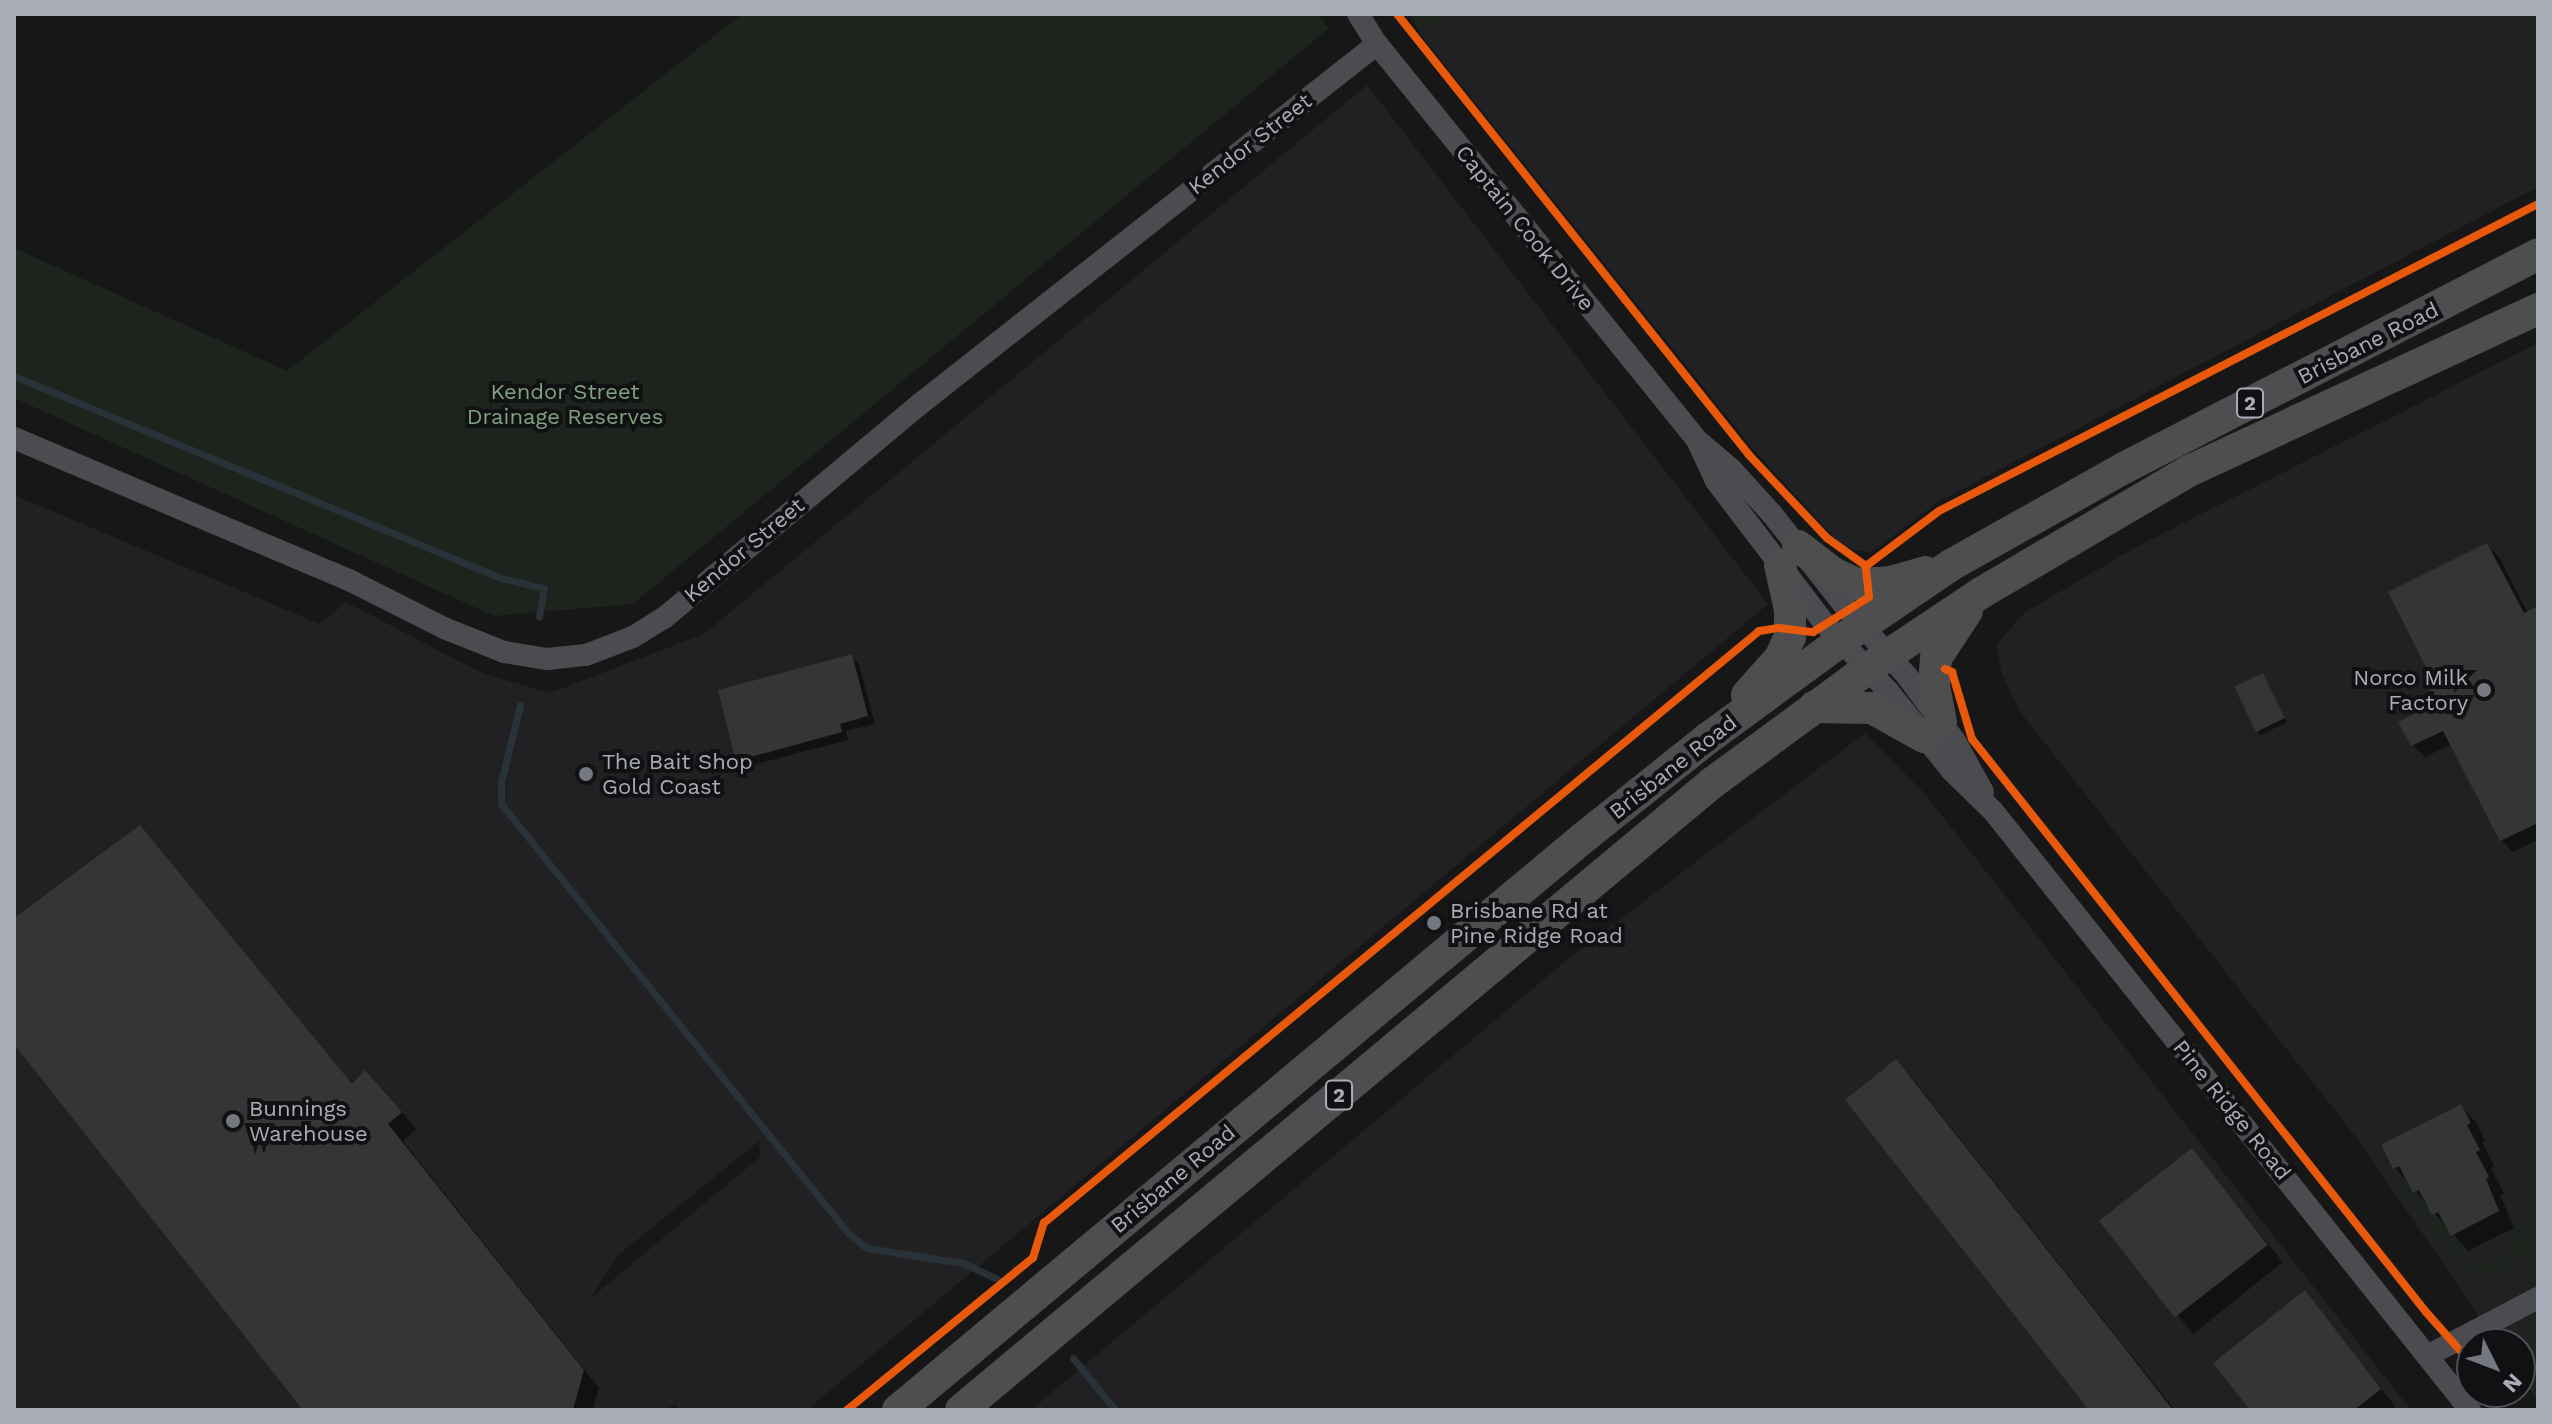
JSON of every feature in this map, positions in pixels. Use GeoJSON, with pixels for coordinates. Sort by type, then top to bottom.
{"type":"FeatureCollection","features":[{"type":"Feature","properties":{"kind":"highway","name":"Brisbane Road"},"geometry":{"type":"LineString","coordinates":[[898,1410],[1354,1028],[1707,739],[1852,633],[1951,565],[2149,454],[2538,254]]}},
{"type":"Feature","properties":{"kind":"highway","name":"Brisbane Road"},"geometry":{"type":"LineString","coordinates":[[961,1410],[1670,818],[1814,707],[1878,662],[1981,593],[2189,471],[2538,309]]}},
{"type":"Feature","properties":{"kind":"highway"},"geometry":{"type":"LineString","coordinates":[[1707,739],[1787,645],[1789,556],[1857,584],[1891,582],[1951,565]]}},
{"type":"Feature","properties":{"kind":"highway"},"geometry":{"type":"LineString","coordinates":[[1814,707],[1872,708],[1932,729],[1936,658],[1981,593]]}},
{"type":"Feature","properties":{"kind":"street","name":"Captain Cook Drive"},"geometry":{"type":"LineString","coordinates":[[1358,14],[1377,44],[1697,440],[1716,481],[1789,556],[1878,662]]}},
{"type":"Feature","properties":{"kind":"street","name":"Kendor Street"},"geometry":{"type":"LineString","coordinates":[[14,438],[349,580],[444,628],[504,652],[547,659],[586,655],[633,637],[664,618],[920,404],[1377,44]]}},
{"type":"Feature","properties":{"kind":"street","name":"Pine Ridge Road"},"geometry":{"type":"LineString","coordinates":[[1878,662],[2470,1410]]}},
{"type":"Feature","properties":{"kind":"street"},"geometry":{"type":"LineString","coordinates":[[2427,1356],[2538,1298]]}},
{"type":"Feature","properties":{"kind":"shaded area"},"geometry":{"type":"Polygon","coordinates":[[[1447,14],[2538,14],[2538,187],[1938,502],[1870,553],[1843,547],[1752,448],[1421,35],[1447,14]]]}},
{"type":"Feature","properties":{"kind":"shaded area"},"geometry":{"type":"Polygon","coordinates":[[[1367,85],[1768,604],[807,1410],[680,1410],[676,1405],[661,1410],[14,1410],[14,495],[320,624],[346,602],[482,673],[550,693],[704,634],[1367,85]],[[759,1141],[617,1256],[591,1298],[760,1157],[759,1141]]]}},
{"type":"Feature","properties":{"kind":"shaded area"},"geometry":{"type":"Polygon","coordinates":[[[2538,343],[2538,1401],[2536,1328],[2487,1328],[2359,1141],[2021,713],[2001,672],[1997,644],[2024,613],[2138,546],[2538,343]]]}},
{"type":"Feature","properties":{"kind":"shaded area"},"geometry":{"type":"Polygon","coordinates":[[[1865,733],[1925,794],[2411,1410],[1031,1410],[1568,959],[1865,733]]]}},
{"type":"Feature","properties":{"kind":"green space","name":"Kendor Street Drainage Reserves"},"geometry":{"type":"Polygon","coordinates":[[[742,14],[1318,14],[1329,28],[633,604],[494,616],[14,398],[14,248],[287,371],[742,14]]]}},
{"type":"Feature","properties":{"kind":"green space"},"geometry":{"type":"Polygon","coordinates":[[[1409,14],[1447,14],[1421,35],[1409,14]]]}},
{"type":"Feature","properties":{"kind":"green space"},"geometry":{"type":"Polygon","coordinates":[[[2399,1166],[2419,1190],[2432,1215],[2438,1212],[2468,1260],[2490,1266],[2518,1250],[2505,1224],[2515,1219],[2528,1243],[2538,1238],[2538,1250],[2492,1274],[2469,1269],[2412,1204],[2393,1169],[2399,1166]]]}},
{"type":"Feature","properties":{"kind":"building","name":"Norco Milk Factory"},"geometry":{"type":"Polygon","coordinates":[[[2487,543],[2524,613],[2538,606],[2538,823],[2500,841],[2443,731],[2411,746],[2398,722],[2437,702],[2422,674],[2428,671],[2388,592],[2487,543]]]}},
{"type":"Feature","properties":{"kind":"building"},"geometry":{"type":"Polygon","coordinates":[[[852,654],[868,716],[840,724],[842,732],[736,761],[718,690],[852,654]]]}},
{"type":"Feature","properties":{"kind":"building"},"geometry":{"type":"Polygon","coordinates":[[[2263,673],[2285,718],[2256,732],[2234,687],[2263,673]]]}},
{"type":"Feature","properties":{"kind":"building","name":"Bunnings Warehouse"},"geometry":{"type":"Polygon","coordinates":[[[140,825],[352,1084],[365,1070],[402,1112],[388,1124],[584,1370],[573,1410],[303,1410],[14,1044],[14,918],[140,825]]]}},
{"type":"Feature","properties":{"kind":"building"},"geometry":{"type":"Polygon","coordinates":[[[1896,1059],[2173,1410],[2089,1410],[1845,1100],[1896,1059]]]}},
{"type":"Feature","properties":{"kind":"building"},"geometry":{"type":"Polygon","coordinates":[[[2461,1104],[2471,1123],[2467,1125],[2480,1150],[2476,1152],[2489,1177],[2486,1179],[2499,1211],[2451,1236],[2438,1212],[2432,1215],[2419,1190],[2413,1193],[2399,1166],[2393,1169],[2381,1145],[2461,1104]]]}},
{"type":"Feature","properties":{"kind":"building"},"geometry":{"type":"Polygon","coordinates":[[[2192,1148],[2268,1245],[2175,1318],[2099,1221],[2192,1148]]]}},
{"type":"Feature","properties":{"kind":"building"},"geometry":{"type":"Polygon","coordinates":[[[2305,1290],[2381,1389],[2354,1410],[2250,1410],[2213,1363],[2305,1290]]]}},
{"type":"Feature","properties":{"kind":"waterway"},"geometry":{"type":"LineString","coordinates":[[14,376],[501,578],[544,588],[539,617]]}},
{"type":"Feature","properties":{"kind":"waterway"},"geometry":{"type":"LineString","coordinates":[[520,705],[501,783],[501,804],[849,1234],[867,1248],[963,1263],[997,1279]]}},
{"type":"Feature","properties":{"kind":"waterway"},"geometry":{"type":"LineString","coordinates":[[1073,1358],[1115,1410]]}},
{"type":"Feature","properties":{"kind":"cycle path"},"geometry":{"type":"LineString","coordinates":[[1397,14],[1749,455],[1827,538],[1866,566]]}},
{"type":"Feature","properties":{"kind":"cycle path"},"geometry":{"type":"LineString","coordinates":[[847,1410],[1033,1258],[1044,1223],[1759,631],[1779,628],[1813,632],[1869,597],[1866,566],[1939,511],[2538,204]]}},
{"type":"Feature","properties":{"kind":"cycle path"},"geometry":{"type":"LineString","coordinates":[[1945,669],[1952,672],[1972,739],[2456,1346]]}},
{"type":"Feature","properties":{"kind":"place","name":"Norco Milk Factory"},"geometry":{"type":"Point","coordinates":[2484,690]}},
{"type":"Feature","properties":{"kind":"place","name":"The Bait Shop Gold Coast"},"geometry":{"type":"Point","coordinates":[586,774]}},
{"type":"Feature","properties":{"kind":"place","name":"Brisbane Rd at Pine Ridge Road"},"geometry":{"type":"Point","coordinates":[1434,923]}},
{"type":"Feature","properties":{"kind":"place","name":"Bunnings Warehouse"},"geometry":{"type":"Point","coordinates":[233,1121]}}]}
